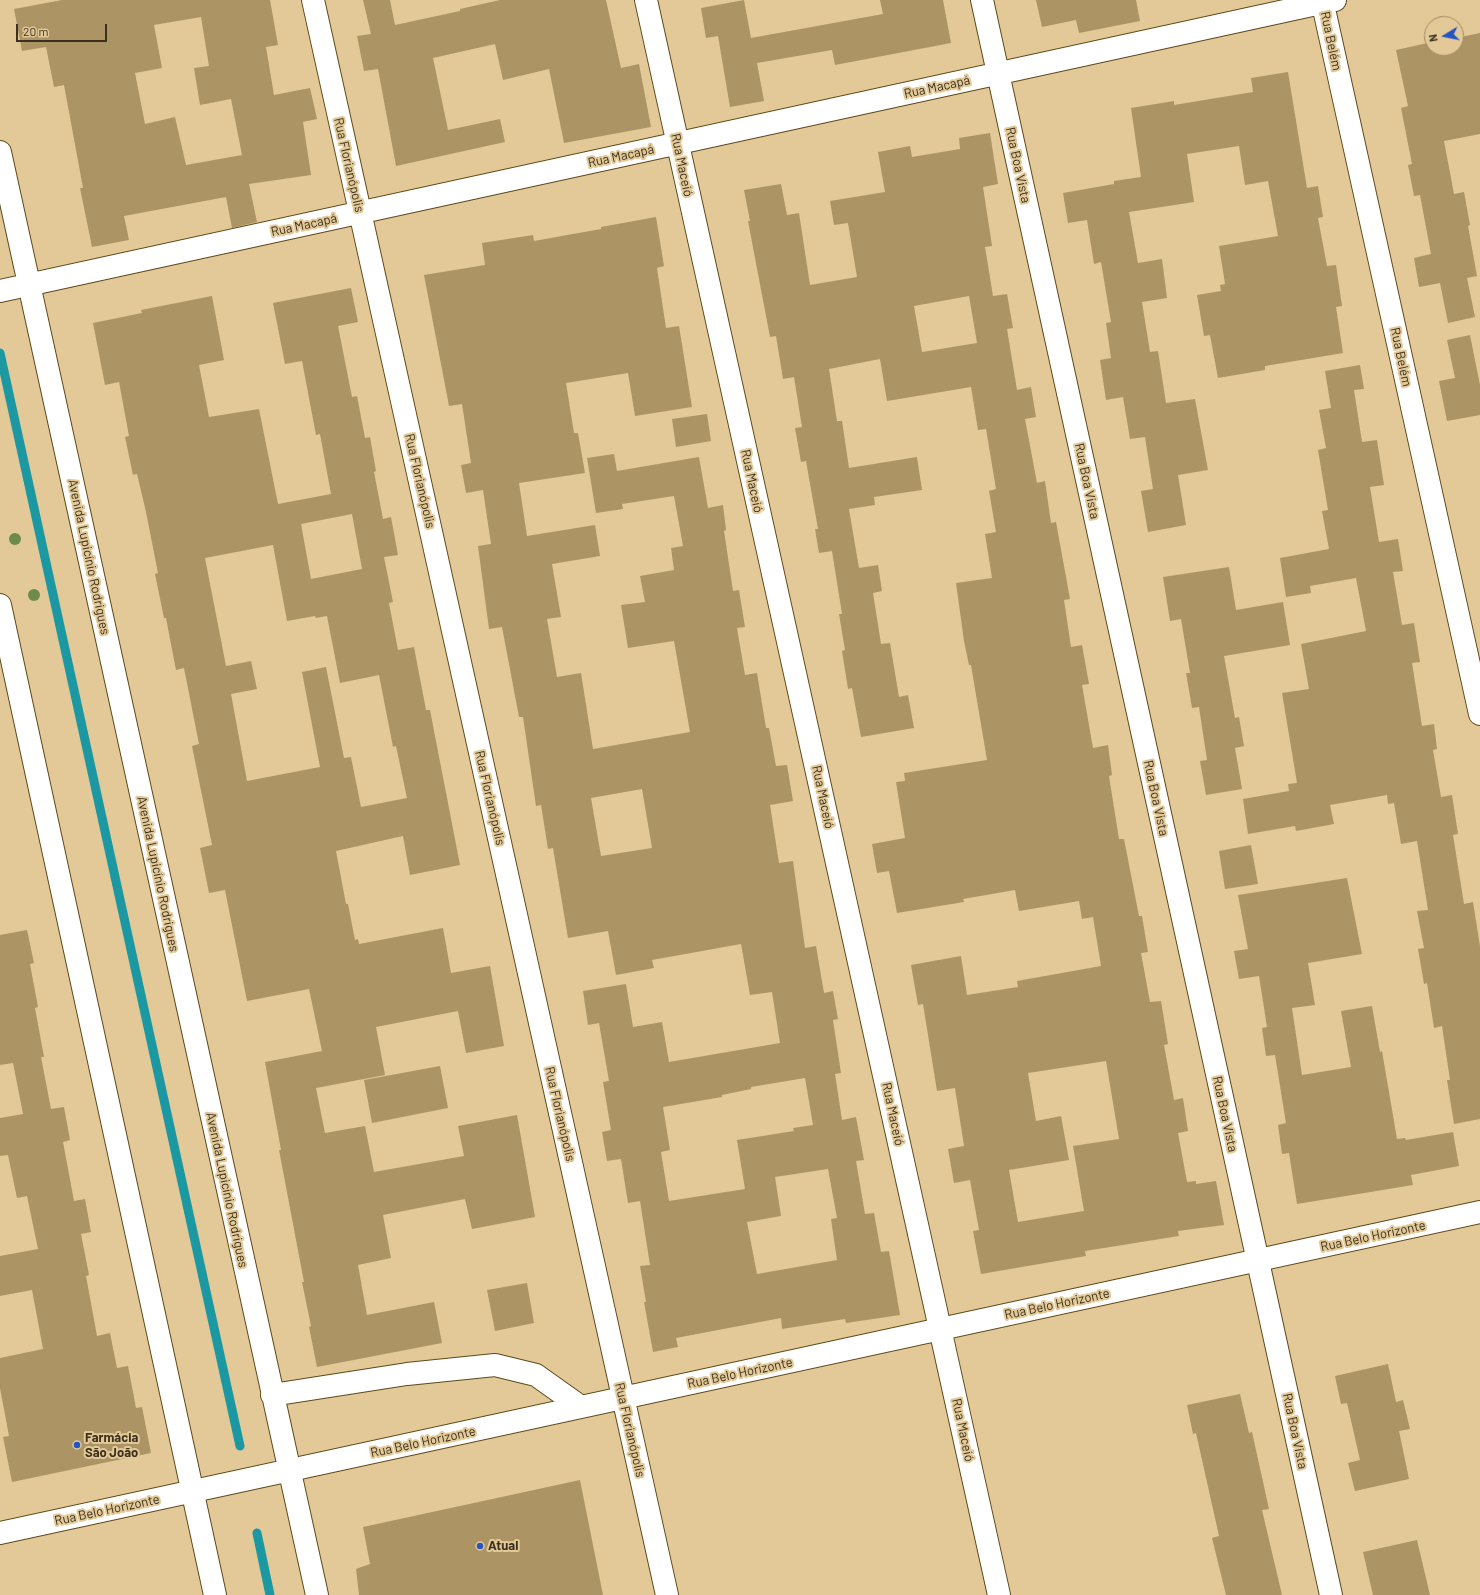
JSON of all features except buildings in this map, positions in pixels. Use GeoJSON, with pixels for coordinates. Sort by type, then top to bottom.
{"type":"FeatureCollection","features":[{"type":"Feature","properties":{"kind":"street","name":"Rua Florianópolis"},"geometry":{"type":"LineString","coordinates":[[313,0],[667,1595]]}},
{"type":"Feature","properties":{"kind":"street","name":"Rua Maceió"},"geometry":{"type":"LineString","coordinates":[[646,0],[999,1595]]}},
{"type":"Feature","properties":{"kind":"street","name":"Rua Boa Vista"},"geometry":{"type":"LineString","coordinates":[[982,0],[1331,1595]]}},
{"type":"Feature","properties":{"kind":"street","name":"Rua Macapá"},"geometry":{"type":"LineString","coordinates":[[0,291],[1327,1]]}},
{"type":"Feature","properties":{"kind":"street","name":"Rua Belém"},"geometry":{"type":"LineString","coordinates":[[1327,1],[1480,714]]}},
{"type":"Feature","properties":{"kind":"street","name":"Avenida Lupicínio Rodrigues"},"geometry":{"type":"LineString","coordinates":[[0,152],[317,1595]]}},
{"type":"Feature","properties":{"kind":"street"},"geometry":{"type":"LineString","coordinates":[[0,605],[215,1595]]}},
{"type":"Feature","properties":{"kind":"street","name":"Rua Belo Horizonte"},"geometry":{"type":"LineString","coordinates":[[0,1533],[1480,1212]]}},
{"type":"Feature","properties":{"kind":"street"},"geometry":{"type":"LineString","coordinates":[[272,1395],[407,1374],[495,1364],[536,1375],[581,1407]]}},
{"type":"Feature","properties":{"kind":"waterway"},"geometry":{"type":"LineString","coordinates":[[0,353],[240,1446]]}},
{"type":"Feature","properties":{"kind":"waterway"},"geometry":{"type":"LineString","coordinates":[[257,1533],[270,1595]]}},
{"type":"Feature","properties":{"kind":"place","name":"Farmácia São João"},"geometry":{"type":"Point","coordinates":[77,1445]}},
{"type":"Feature","properties":{"kind":"place","name":"Atual"},"geometry":{"type":"Point","coordinates":[480,1546]}}]}
